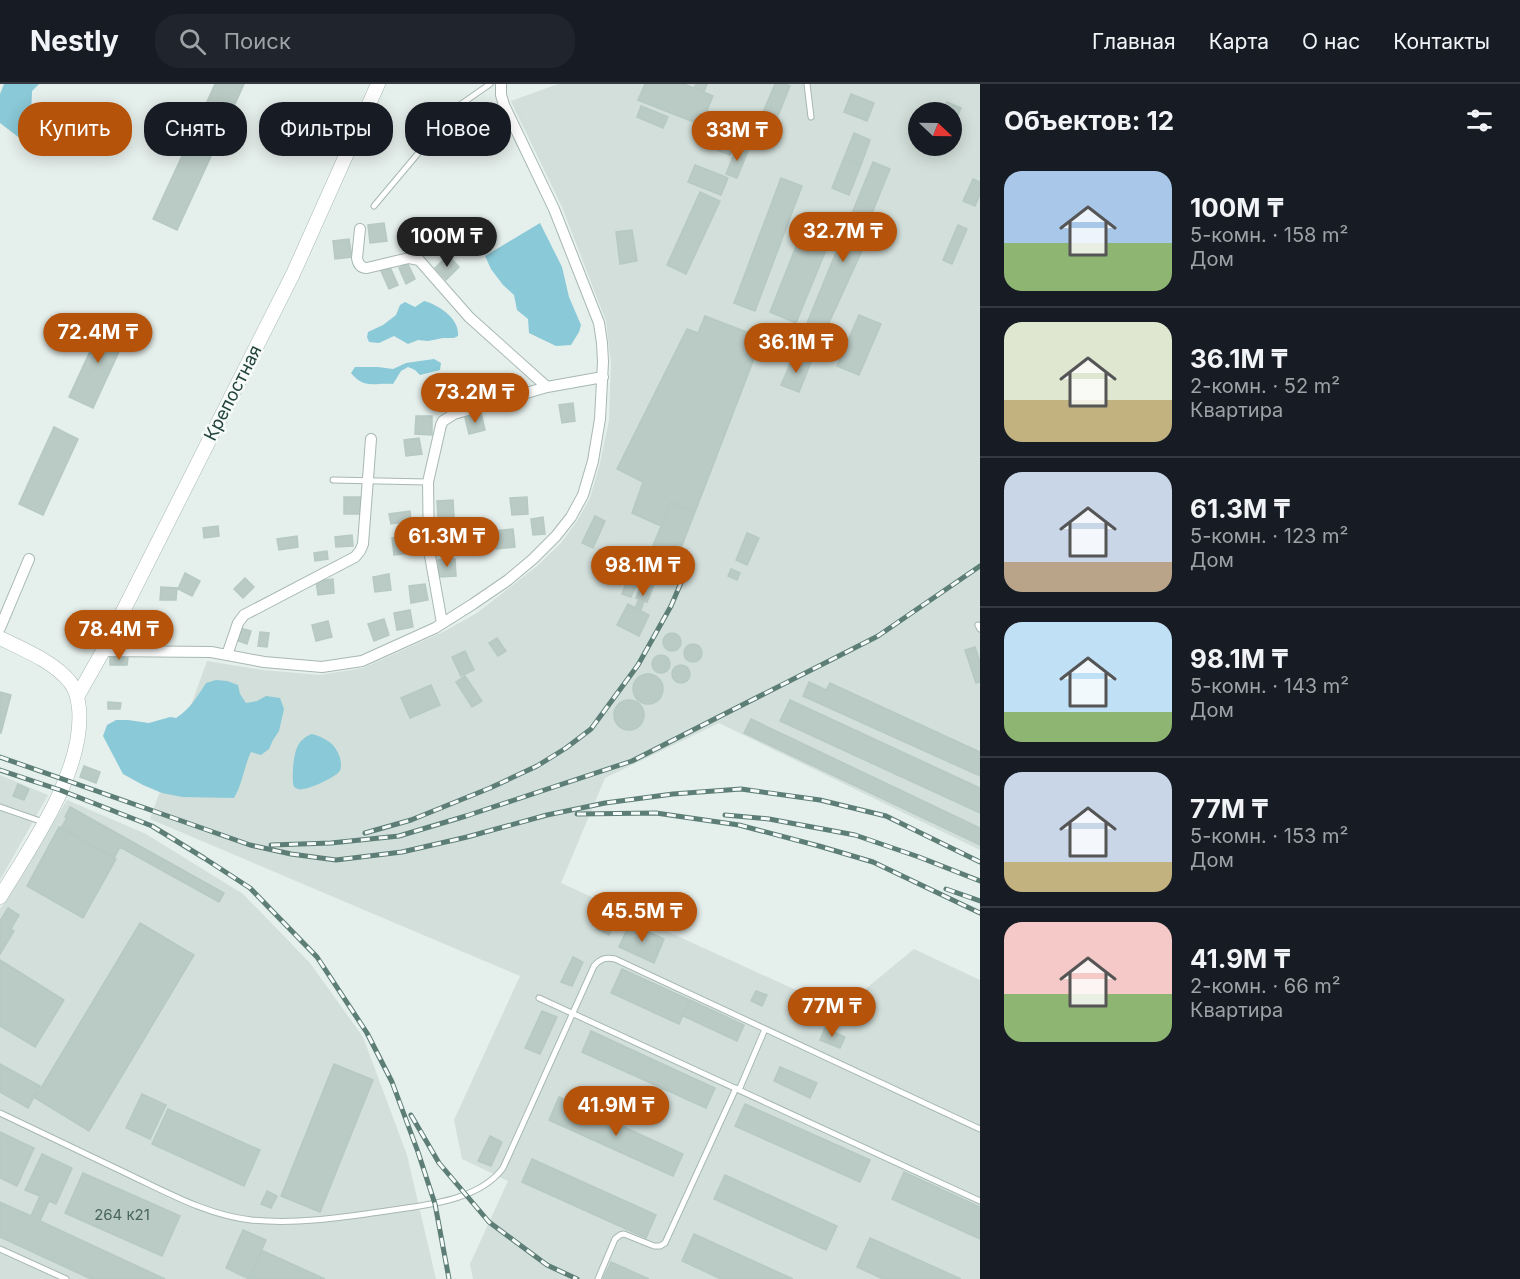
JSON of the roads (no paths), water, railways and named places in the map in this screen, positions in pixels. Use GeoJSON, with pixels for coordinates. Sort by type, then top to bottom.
{"type":"FeatureCollection","features":[{"type":"Feature","properties":{"kind":"street","name":"Крепостная"},"geometry":{"type":"LineString","coordinates":[[77,697],[103,651],[293,274],[378,84]]}},
{"type":"Feature","properties":{"kind":"street"},"geometry":{"type":"LineString","coordinates":[[103,651],[211,652],[264,662],[322,667],[362,661],[435,628],[472,604],[533,559],[572,517],[583,495],[593,461],[600,419],[603,377],[599,323],[554,209],[504,105],[501,84]]}},
{"type":"Feature","properties":{"kind":"street"},"geometry":{"type":"LineString","coordinates":[[360,229],[357,258],[363,268],[409,258],[419,260],[469,316],[547,387]]}},
{"type":"Feature","properties":{"kind":"street"},"geometry":{"type":"LineString","coordinates":[[442,623],[429,550],[428,483],[439,429],[443,421],[454,414],[547,387],[603,377]]}},
{"type":"Feature","properties":{"kind":"street"},"geometry":{"type":"LineString","coordinates":[[227,655],[238,623],[244,615],[357,554],[363,544],[371,440]]}},
{"type":"Feature","properties":{"kind":"street"},"geometry":{"type":"LineString","coordinates":[[0,628],[29,559]]}},
{"type":"Feature","properties":{"kind":"street"},"geometry":{"type":"LineString","coordinates":[[0,638],[59,671],[71,683],[77,697],[79,714],[76,746],[60,790],[44,823],[0,897]]}},
{"type":"Feature","properties":{"kind":"lane"},"geometry":{"type":"LineString","coordinates":[[374,206],[458,107],[490,84]]}},
{"type":"Feature","properties":{"kind":"lane"},"geometry":{"type":"LineString","coordinates":[[807,84],[811,117]]}},
{"type":"Feature","properties":{"kind":"lane"},"geometry":{"type":"LineString","coordinates":[[333,480],[428,483]]}},
{"type":"Feature","properties":{"kind":"lane"},"geometry":{"type":"LineString","coordinates":[[0,807],[44,823]]}},
{"type":"Feature","properties":{"kind":"lane"},"geometry":{"type":"LineString","coordinates":[[0,1113],[188,1203],[222,1215],[251,1220],[312,1221],[435,1204],[481,1188],[493,1180],[503,1168],[594,966],[602,959],[610,958],[980,1129]]}},
{"type":"Feature","properties":{"kind":"lane"},"geometry":{"type":"LineString","coordinates":[[539,998],[980,1201]]}},
{"type":"Feature","properties":{"kind":"lane"},"geometry":{"type":"LineString","coordinates":[[598,1279],[615,1239],[620,1235],[624,1234],[654,1246],[665,1243],[765,1029]]}},
{"type":"Feature","properties":{"kind":"lane"},"geometry":{"type":"LineString","coordinates":[[0,1249],[66,1279]]}},
{"type":"Feature","properties":{"kind":"water"},"geometry":{"type":"Polygon","coordinates":[[[4,84],[39,84],[32,91],[32,102],[18,102],[18,137],[0,123],[0,94],[4,84]]]}},
{"type":"Feature","properties":{"kind":"water"},"geometry":{"type":"Polygon","coordinates":[[[540,223],[562,267],[569,297],[581,325],[571,345],[556,346],[529,333],[528,319],[517,310],[514,295],[491,269],[485,256],[540,223]]]}},
{"type":"Feature","properties":{"kind":"water"},"geometry":{"type":"Polygon","coordinates":[[[424,301],[436,306],[452,319],[456,324],[458,336],[428,341],[418,340],[408,344],[394,336],[379,343],[369,342],[368,332],[383,325],[396,315],[400,305],[405,302],[415,307],[424,301]]]}},
{"type":"Feature","properties":{"kind":"water"},"geometry":{"type":"Polygon","coordinates":[[[434,359],[441,363],[440,370],[420,375],[408,367],[401,371],[393,384],[361,382],[351,373],[355,367],[393,369],[406,363],[434,359]]]}},
{"type":"Feature","properties":{"kind":"water"},"geometry":{"type":"Polygon","coordinates":[[[216,680],[238,685],[240,694],[246,703],[266,696],[280,698],[284,709],[279,731],[269,749],[261,755],[251,752],[234,798],[182,797],[162,793],[123,774],[103,736],[107,725],[116,720],[149,723],[170,717],[176,718],[189,707],[206,683],[216,680]]]}},
{"type":"Feature","properties":{"kind":"water"},"geometry":{"type":"Polygon","coordinates":[[[312,734],[333,745],[340,758],[341,769],[337,774],[322,782],[298,789],[294,787],[293,780],[296,752],[299,743],[312,734]]]}},
{"type":"Feature","properties":{"kind":"railway"},"geometry":{"type":"LineString","coordinates":[[365,833],[411,820],[490,788],[537,766],[591,729],[638,665],[671,606],[689,564]]}},
{"type":"Feature","properties":{"kind":"railway"},"geometry":{"type":"LineString","coordinates":[[271,845],[331,843],[399,836],[632,761],[878,636],[980,566]]}},
{"type":"Feature","properties":{"kind":"railway"},"geometry":{"type":"LineString","coordinates":[[0,757],[250,845],[291,854],[336,860],[402,852],[547,815],[605,803],[673,794],[741,789],[820,800],[886,816],[980,862]]}},
{"type":"Feature","properties":{"kind":"railway"},"geometry":{"type":"LineString","coordinates":[[0,770],[60,790],[152,826],[250,888],[317,957],[367,1033],[392,1082],[435,1204],[449,1279]]}},
{"type":"Feature","properties":{"kind":"railway"},"geometry":{"type":"LineString","coordinates":[[577,814],[656,813],[739,825],[873,862],[980,913]]}},
{"type":"Feature","properties":{"kind":"railway"},"geometry":{"type":"LineString","coordinates":[[725,815],[769,819],[855,835],[980,881]]}},
{"type":"Feature","properties":{"kind":"railway"},"geometry":{"type":"LineString","coordinates":[[946,889],[980,901]]}},
{"type":"Feature","properties":{"kind":"railway"},"geometry":{"type":"LineString","coordinates":[[411,1115],[439,1163],[489,1222],[547,1265],[577,1279]]}}]}
